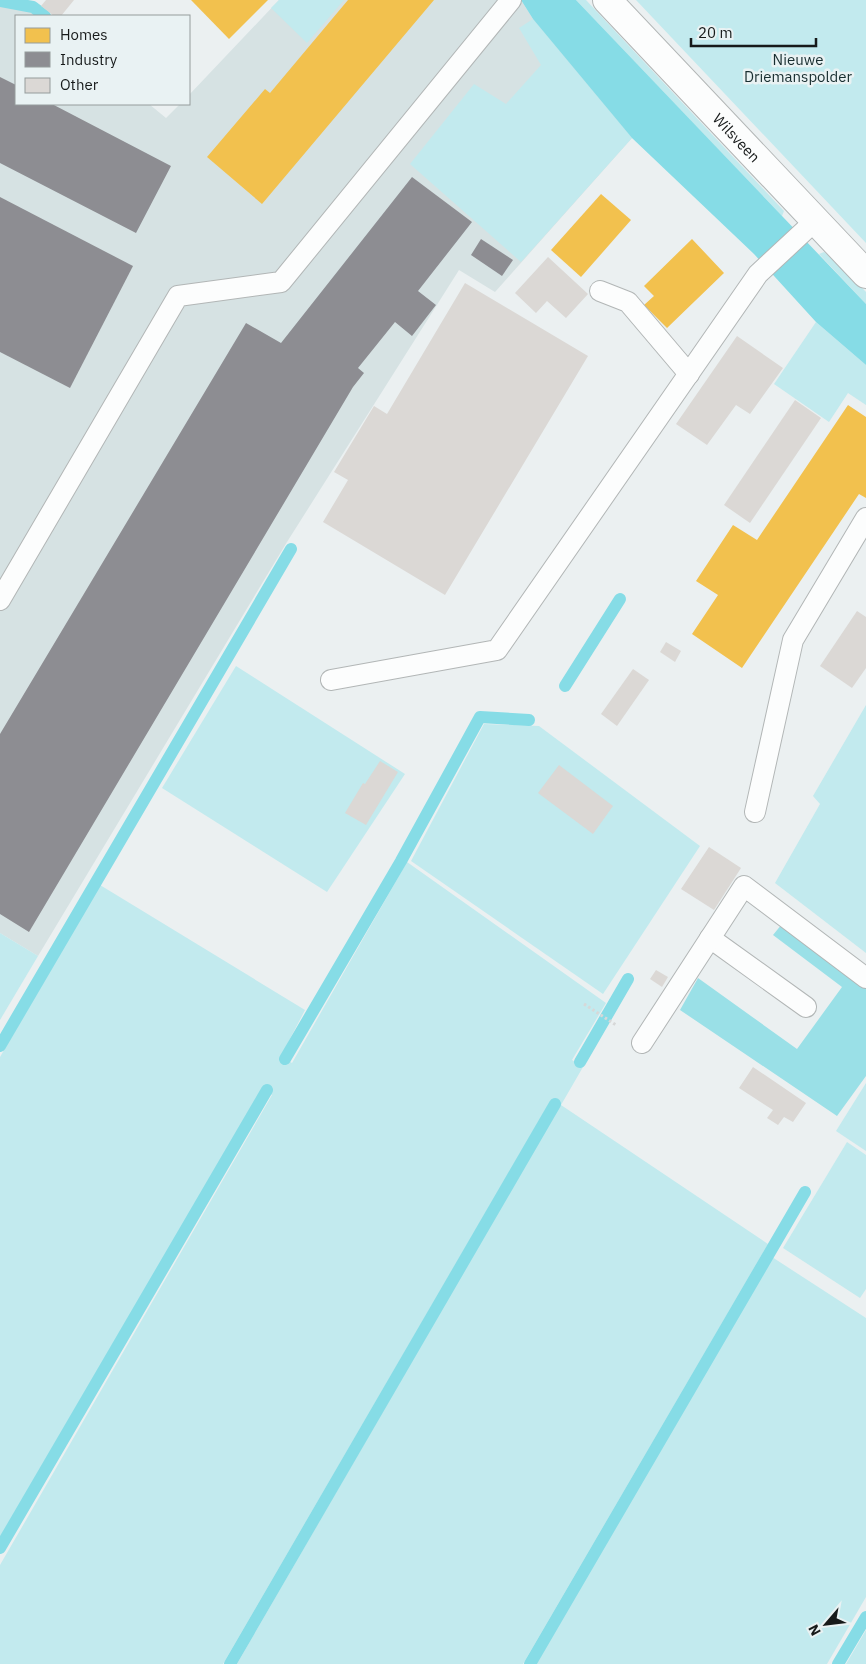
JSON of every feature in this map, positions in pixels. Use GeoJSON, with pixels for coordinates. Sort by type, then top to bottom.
{"type":"FeatureCollection","features":[{"type":"Feature","properties":{"kind":"street","name":"Wilsveen"},"geometry":{"type":"LineString","coordinates":[[607,0],[809,226],[866,274]]}},
{"type":"Feature","properties":{"kind":"lane"},"geometry":{"type":"LineString","coordinates":[[0,600],[178,296],[281,282],[507,4]]}},
{"type":"Feature","properties":{"kind":"lane"},"geometry":{"type":"LineString","coordinates":[[331,680],[497,650],[758,274],[809,226]]}},
{"type":"Feature","properties":{"kind":"lane"},"geometry":{"type":"LineString","coordinates":[[600,291],[628,302],[689,374]]}},
{"type":"Feature","properties":{"kind":"lane"},"geometry":{"type":"LineString","coordinates":[[755,812],[793,640],[866,518]]}},
{"type":"Feature","properties":{"kind":"lane"},"geometry":{"type":"LineString","coordinates":[[642,1043],[744,886],[866,978]]}},
{"type":"Feature","properties":{"kind":"lane"},"geometry":{"type":"LineString","coordinates":[[710,938],[806,1007]]}},
{"type":"Feature","properties":{"kind":"path"},"geometry":{"type":"LineString","coordinates":[[584,1004],[613,1023]]}},
{"type":"Feature","properties":{"kind":"shaded area"},"geometry":{"type":"Polygon","coordinates":[[[279,0],[521,0],[533,19],[632,138],[495,292],[459,270],[287,542],[38,956],[0,933],[0,5],[34,12],[38,15],[15,15],[15,105],[150,105],[166,118],[179,105],[190,105],[190,94],[279,0]]]}},
{"type":"Feature","properties":{"kind":"shaded area"},"geometry":{"type":"Polygon","coordinates":[[[521,0],[576,0],[866,304],[866,365],[816,322],[754,254],[632,138],[533,19],[521,0]]]}},
{"type":"Feature","properties":{"kind":"shaded area"},"geometry":{"type":"Polygon","coordinates":[[[782,924],[866,985],[866,1076],[837,1116],[680,1010],[698,978],[797,1049],[842,987],[773,935],[782,924]]]}},
{"type":"Feature","properties":{"kind":"green space"},"geometry":{"type":"Polygon","coordinates":[[[279,0],[344,0],[307,43],[271,8],[279,0]]]}},
{"type":"Feature","properties":{"kind":"green space"},"geometry":{"type":"Polygon","coordinates":[[[576,0],[586,0],[784,211],[782,216],[576,0]]]}},
{"type":"Feature","properties":{"kind":"green space","name":"Nieuwe Driemanspolder"},"geometry":{"type":"Polygon","coordinates":[[[636,0],[866,0],[866,243],[636,0]]]}},
{"type":"Feature","properties":{"kind":"green space"},"geometry":{"type":"Polygon","coordinates":[[[533,19],[632,138],[521,262],[410,164],[474,84],[506,104],[541,65],[519,28],[533,19]]]}},
{"type":"Feature","properties":{"kind":"green space"},"geometry":{"type":"Polygon","coordinates":[[[824,252],[836,261],[866,292],[866,304],[819,254],[824,252]]]}},
{"type":"Feature","properties":{"kind":"green space"},"geometry":{"type":"Polygon","coordinates":[[[816,322],[866,365],[866,405],[848,393],[829,422],[774,384],[816,322]]]}},
{"type":"Feature","properties":{"kind":"green space"},"geometry":{"type":"Polygon","coordinates":[[[236,666],[405,774],[327,892],[162,788],[236,666]]]}},
{"type":"Feature","properties":{"kind":"green space"},"geometry":{"type":"Polygon","coordinates":[[[866,705],[866,953],[775,883],[820,804],[813,796],[866,705]]]}},
{"type":"Feature","properties":{"kind":"green space"},"geometry":{"type":"Polygon","coordinates":[[[484,724],[539,726],[700,846],[603,994],[411,861],[484,724]]]}},
{"type":"Feature","properties":{"kind":"green space"},"geometry":{"type":"Polygon","coordinates":[[[407,862],[606,1003],[572,1060],[583,1067],[561,1105],[768,1244],[523,1664],[237,1664],[560,1105],[551,1100],[223,1664],[0,1664],[0,1565],[272,1095],[262,1088],[0,1537],[0,1057],[100,885],[305,1010],[281,1056],[292,1063],[407,862]]]}},
{"type":"Feature","properties":{"kind":"green space"},"geometry":{"type":"Polygon","coordinates":[[[0,933],[38,956],[0,1020],[0,933]]]}},
{"type":"Feature","properties":{"kind":"green space"},"geometry":{"type":"Polygon","coordinates":[[[866,1083],[866,1151],[836,1131],[866,1083]]]}},
{"type":"Feature","properties":{"kind":"green space"},"geometry":{"type":"Polygon","coordinates":[[[847,1142],[866,1155],[866,1289],[860,1298],[783,1248],[847,1142]]]}},
{"type":"Feature","properties":{"kind":"green space"},"geometry":{"type":"Polygon","coordinates":[[[772,1257],[866,1318],[866,1597],[827,1664],[536,1664],[772,1257]]]}},
{"type":"Feature","properties":{"kind":"green space"},"geometry":{"type":"Polygon","coordinates":[[[866,1630],[866,1664],[846,1664],[866,1630]]]}},
{"type":"Feature","properties":{"kind":"building: Homes"},"geometry":{"type":"Polygon","coordinates":[[[191,0],[268,0],[229,39],[191,0]]]}},
{"type":"Feature","properties":{"kind":"building: Homes"},"geometry":{"type":"Polygon","coordinates":[[[348,0],[434,0],[262,204],[207,157],[265,89],[270,93],[348,0]]]}},
{"type":"Feature","properties":{"kind":"building: Homes"},"geometry":{"type":"Polygon","coordinates":[[[601,194],[631,220],[581,277],[551,250],[601,194]]]}},
{"type":"Feature","properties":{"kind":"building: Homes"},"geometry":{"type":"Polygon","coordinates":[[[692,239],[724,273],[667,328],[644,305],[654,296],[644,286],[692,239]]]}},
{"type":"Feature","properties":{"kind":"building: Homes"},"geometry":{"type":"Polygon","coordinates":[[[848,405],[866,417],[866,498],[859,494],[742,668],[692,634],[718,595],[696,581],[733,525],[757,540],[848,405]]]}},
{"type":"Feature","properties":{"kind":"building: Industry"},"geometry":{"type":"Polygon","coordinates":[[[0,77],[15,84],[15,105],[54,105],[171,166],[136,233],[0,163],[0,77]]]}},
{"type":"Feature","properties":{"kind":"building: Industry"},"geometry":{"type":"Polygon","coordinates":[[[412,177],[472,222],[418,291],[436,305],[412,336],[395,322],[358,368],[364,373],[353,387],[29,932],[0,914],[0,734],[246,323],[281,343],[412,177]]]}},
{"type":"Feature","properties":{"kind":"building: Industry"},"geometry":{"type":"Polygon","coordinates":[[[0,197],[133,266],[70,388],[0,352],[0,197]]]}},
{"type":"Feature","properties":{"kind":"building: Industry"},"geometry":{"type":"Polygon","coordinates":[[[481,239],[513,260],[502,276],[471,255],[481,239]]]}},
{"type":"Feature","properties":{"kind":"building: Other"},"geometry":{"type":"Polygon","coordinates":[[[46,0],[74,0],[62,15],[53,15],[41,6],[46,0]]]}},
{"type":"Feature","properties":{"kind":"building: Other"},"geometry":{"type":"Polygon","coordinates":[[[548,257],[588,294],[566,318],[547,301],[536,313],[515,293],[548,257]]]}},
{"type":"Feature","properties":{"kind":"building: Other"},"geometry":{"type":"Polygon","coordinates":[[[465,283],[588,356],[445,595],[323,522],[348,480],[334,472],[374,406],[387,414],[465,283]]]}},
{"type":"Feature","properties":{"kind":"building: Other"},"geometry":{"type":"Polygon","coordinates":[[[737,336],[783,368],[750,414],[736,405],[707,445],[676,424],[737,336]]]}},
{"type":"Feature","properties":{"kind":"building: Other"},"geometry":{"type":"Polygon","coordinates":[[[795,400],[821,418],[750,523],[724,505],[795,400]]]}},
{"type":"Feature","properties":{"kind":"building: Other"},"geometry":{"type":"Polygon","coordinates":[[[857,611],[866,617],[866,668],[852,688],[820,666],[857,611]]]}},
{"type":"Feature","properties":{"kind":"building: Other"},"geometry":{"type":"Polygon","coordinates":[[[666,642],[681,651],[675,662],[660,652],[666,642]]]}},
{"type":"Feature","properties":{"kind":"building: Other"},"geometry":{"type":"Polygon","coordinates":[[[633,669],[649,680],[617,726],[601,714],[633,669]]]}},
{"type":"Feature","properties":{"kind":"building: Other"},"geometry":{"type":"Polygon","coordinates":[[[380,761],[398,772],[366,825],[345,813],[363,783],[365,784],[380,761]]]}},
{"type":"Feature","properties":{"kind":"building: Other"},"geometry":{"type":"Polygon","coordinates":[[[559,765],[613,806],[593,834],[538,793],[559,765]]]}},
{"type":"Feature","properties":{"kind":"building: Other"},"geometry":{"type":"Polygon","coordinates":[[[709,847],[741,868],[714,910],[681,889],[709,847]]]}},
{"type":"Feature","properties":{"kind":"building: Other"},"geometry":{"type":"Polygon","coordinates":[[[656,970],[668,977],[662,987],[650,979],[656,970]]]}},
{"type":"Feature","properties":{"kind":"building: Other"},"geometry":{"type":"Polygon","coordinates":[[[753,1067],[806,1103],[793,1122],[784,1117],[778,1125],[767,1118],[773,1110],[739,1088],[753,1067]]]}},
{"type":"Feature","properties":{"kind":"waterway"},"geometry":{"type":"LineString","coordinates":[[0,1],[33,7],[44,15]]}},
{"type":"Feature","properties":{"kind":"waterway"},"geometry":{"type":"LineString","coordinates":[[0,1046],[291,549]]}},
{"type":"Feature","properties":{"kind":"waterway"},"geometry":{"type":"LineString","coordinates":[[565,686],[620,599]]}},
{"type":"Feature","properties":{"kind":"waterway"},"geometry":{"type":"LineString","coordinates":[[285,1059],[401,861],[480,717],[529,720]]}},
{"type":"Feature","properties":{"kind":"waterway"},"geometry":{"type":"LineString","coordinates":[[580,1062],[628,979]]}},
{"type":"Feature","properties":{"kind":"waterway"},"geometry":{"type":"LineString","coordinates":[[0,1548],[267,1090]]}},
{"type":"Feature","properties":{"kind":"waterway"},"geometry":{"type":"LineString","coordinates":[[230,1664],[555,1104]]}},
{"type":"Feature","properties":{"kind":"waterway"},"geometry":{"type":"LineString","coordinates":[[530,1664],[805,1192]]}},
{"type":"Feature","properties":{"kind":"waterway"},"geometry":{"type":"LineString","coordinates":[[838,1664],[866,1617]]}}]}
